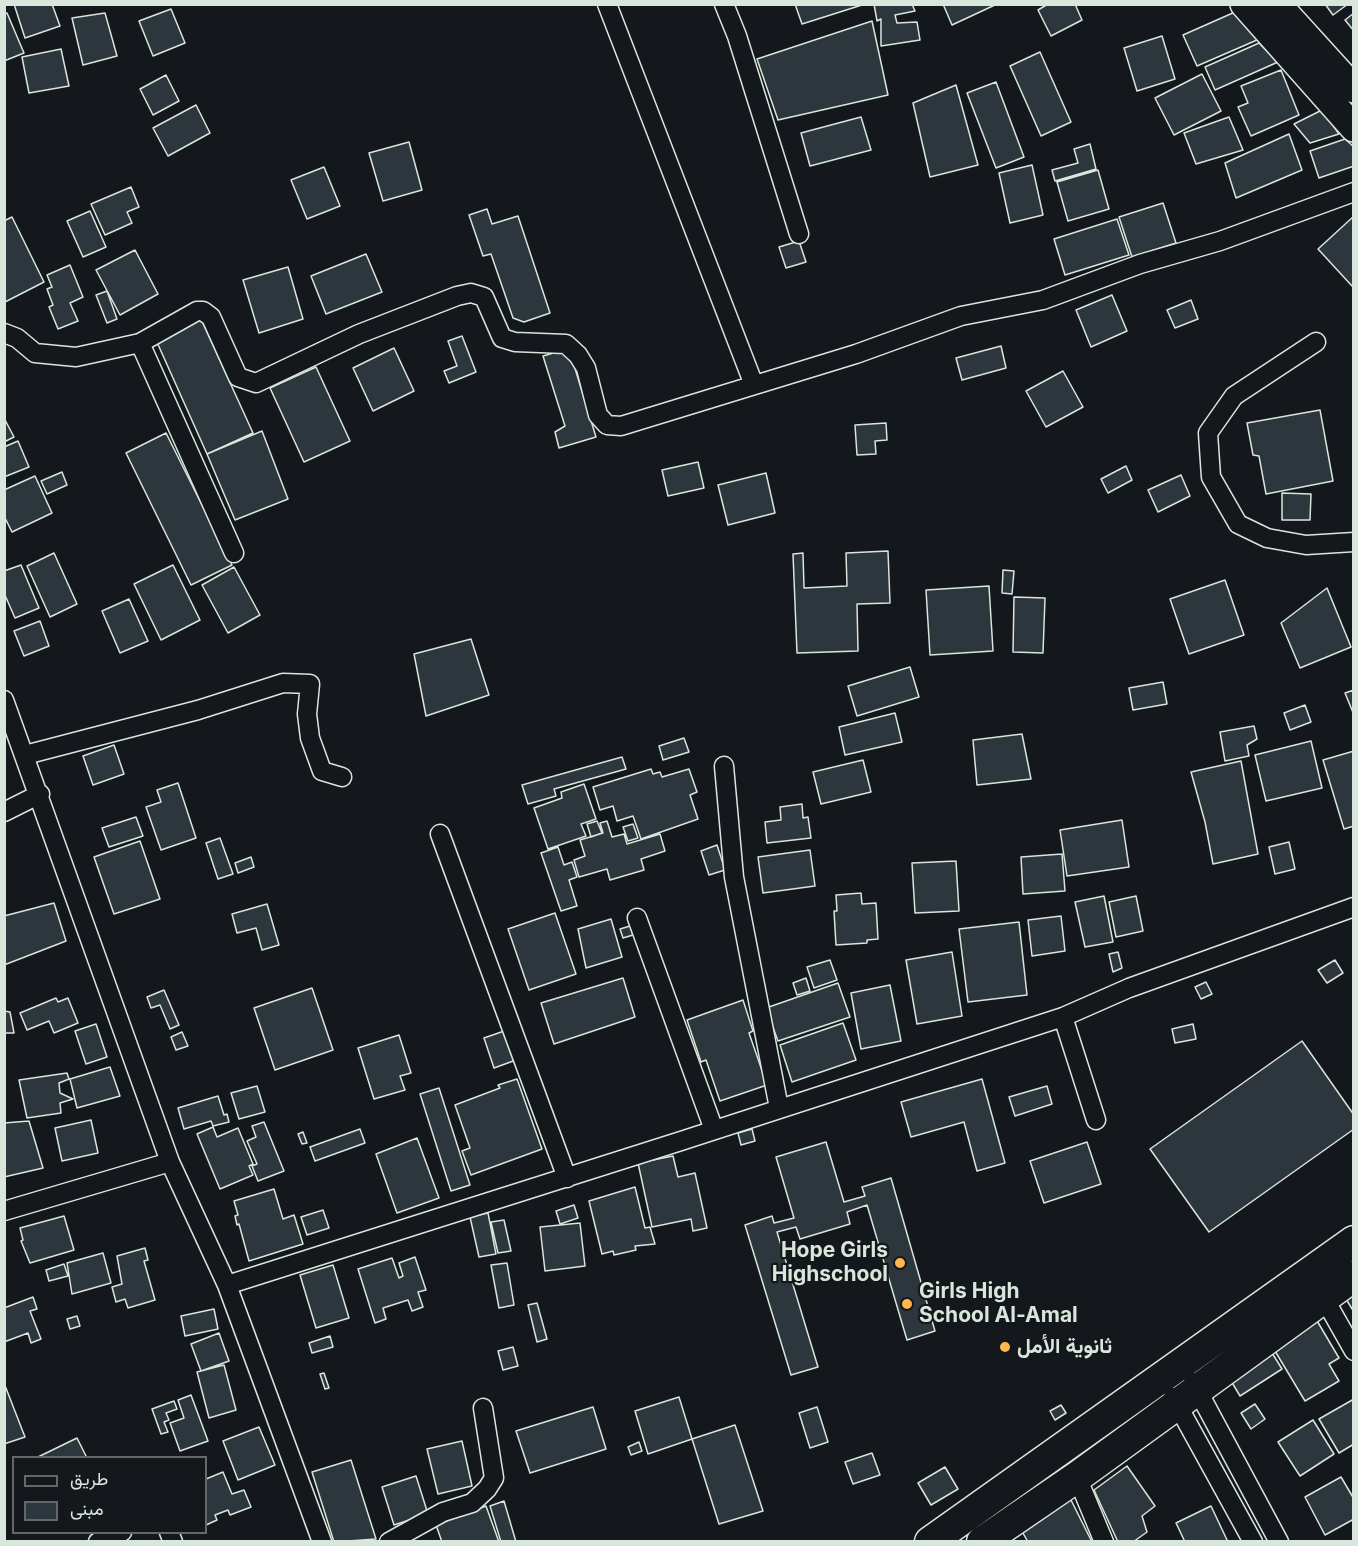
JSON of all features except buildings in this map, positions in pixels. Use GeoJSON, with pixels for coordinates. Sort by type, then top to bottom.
{"type":"FeatureCollection","features":[{"type":"Feature","properties":{"kind":"main road"},"geometry":{"type":"LineString","coordinates":[[1244,4],[1353,128]]}},
{"type":"Feature","properties":{"kind":"main road"},"geometry":{"type":"LineString","coordinates":[[1277,4],[1353,89]]}},
{"type":"Feature","properties":{"kind":"main road"},"geometry":{"type":"LineString","coordinates":[[930,1542],[1353,1241]]}},
{"type":"Feature","properties":{"kind":"main road"},"geometry":{"type":"LineString","coordinates":[[982,1542],[1077,1477],[1353,1276]]}},
{"type":"Feature","properties":{"kind":"street"},"geometry":{"type":"LineString","coordinates":[[608,4],[754,385]]}},
{"type":"Feature","properties":{"kind":"street"},"geometry":{"type":"LineString","coordinates":[[724,4],[737,36],[799,234]]}},
{"type":"Feature","properties":{"kind":"street"},"geometry":{"type":"LineString","coordinates":[[4,333],[17,338],[35,353],[76,357],[140,343],[197,311],[203,311],[211,317],[238,377],[256,383],[359,334],[457,296],[471,293],[484,297],[502,338],[515,342],[566,344],[578,355],[586,368],[598,415],[607,425],[621,426],[856,354],[961,316],[1043,300],[1140,264],[1220,241],[1353,192]]}},
{"type":"Feature","properties":{"kind":"street"},"geometry":{"type":"LineString","coordinates":[[1316,342],[1234,396],[1208,433],[1211,477],[1238,524],[1266,538],[1306,544],[1353,542]]}},
{"type":"Feature","properties":{"kind":"street"},"geometry":{"type":"LineString","coordinates":[[140,343],[234,554]]}},
{"type":"Feature","properties":{"kind":"street"},"geometry":{"type":"LineString","coordinates":[[25,755],[198,710],[283,683],[310,684],[307,714],[310,738],[322,771],[342,777]]}},
{"type":"Feature","properties":{"kind":"street"},"geometry":{"type":"LineString","coordinates":[[4,700],[40,794],[170,1162],[226,1285],[322,1542]]}},
{"type":"Feature","properties":{"kind":"street"},"geometry":{"type":"LineString","coordinates":[[724,766],[734,877],[779,1108]]}},
{"type":"Feature","properties":{"kind":"street"},"geometry":{"type":"LineString","coordinates":[[4,812],[40,794]]}},
{"type":"Feature","properties":{"kind":"street"},"geometry":{"type":"LineString","coordinates":[[440,834],[567,1178]]}},
{"type":"Feature","properties":{"kind":"street"},"geometry":{"type":"LineString","coordinates":[[226,1285],[567,1178],[1063,1017],[1129,988],[1353,907]]}},
{"type":"Feature","properties":{"kind":"street"},"geometry":{"type":"LineString","coordinates":[[637,918],[714,1130]]}},
{"type":"Feature","properties":{"kind":"street"},"geometry":{"type":"LineString","coordinates":[[1063,1017],[1096,1120]]}},
{"type":"Feature","properties":{"kind":"street"},"geometry":{"type":"LineString","coordinates":[[4,1210],[170,1162]]}},
{"type":"Feature","properties":{"kind":"street"},"geometry":{"type":"LineString","coordinates":[[1324,1298],[1353,1351]]}},
{"type":"Feature","properties":{"kind":"street"},"geometry":{"type":"LineString","coordinates":[[1171,1370],[1279,1542]]}},
{"type":"Feature","properties":{"kind":"street"},"geometry":{"type":"LineString","coordinates":[[1171,1370],[1187,1396],[1253,1542]]}},
{"type":"Feature","properties":{"kind":"street"},"geometry":{"type":"LineString","coordinates":[[390,1542],[443,1512],[472,1503],[487,1489],[494,1478],[483,1408]]}},
{"type":"Feature","properties":{"kind":"street"},"geometry":{"type":"LineString","coordinates":[[1077,1477],[1104,1542]]}},
{"type":"Feature","properties":{"kind":"street"},"geometry":{"type":"LineString","coordinates":[[98,1542],[119,1534]]}},
{"type":"Feature","properties":{"kind":"place","name":"Hope Girls Highschool"},"geometry":{"type":"Point","coordinates":[900,1263]}},
{"type":"Feature","properties":{"kind":"place","name":"Girls High School Al-Amal"},"geometry":{"type":"Point","coordinates":[907,1304]}},
{"type":"Feature","properties":{"kind":"place","name":"ثانوية الأمل"},"geometry":{"type":"Point","coordinates":[1005,1347]}}]}
